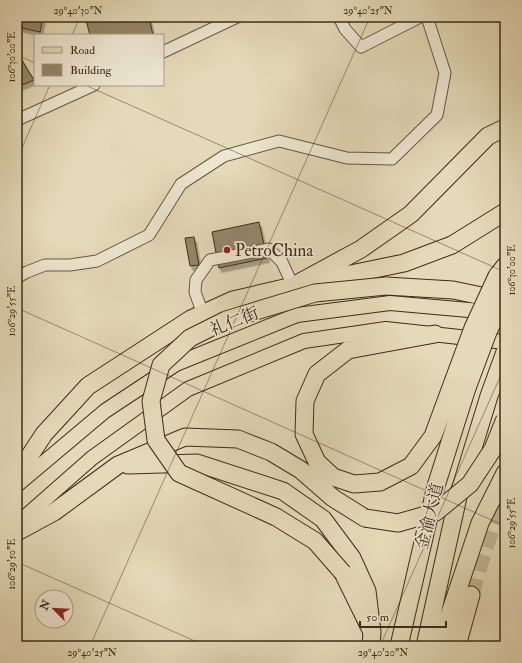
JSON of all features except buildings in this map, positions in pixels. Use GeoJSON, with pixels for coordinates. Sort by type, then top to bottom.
{"type":"FeatureCollection","features":[{"type":"Feature","properties":{"kind":"highway"},"geometry":{"type":"LineString","coordinates":[[293,286],[361,248],[411,214],[488,136],[505,128]]}},
{"type":"Feature","properties":{"kind":"highway"},"geometry":{"type":"LineString","coordinates":[[17,475],[44,434],[88,386],[191,319],[233,300],[404,263],[452,245],[505,212]]}},
{"type":"Feature","properties":{"kind":"highway"},"geometry":{"type":"LineString","coordinates":[[460,385],[473,328],[501,271]]}},
{"type":"Feature","properties":{"kind":"highway"},"geometry":{"type":"LineString","coordinates":[[371,639],[343,573],[315,541],[276,517],[179,473],[156,440],[151,401],[161,365],[190,338],[226,320],[315,293],[386,286],[453,290],[505,301]]}},
{"type":"Feature","properties":{"kind":"highway"},"geometry":{"type":"LineString","coordinates":[[435,334],[348,350],[317,374],[305,401],[304,434],[317,462],[333,477],[354,484],[380,482],[411,466],[432,436],[460,385],[488,332],[505,294]]}},
{"type":"Feature","properties":{"kind":"highway","name":"金渝大道"},"geometry":{"type":"LineString","coordinates":[[425,646],[458,497],[489,396],[502,346]]}},
{"type":"Feature","properties":{"kind":"highway","name":"金渝大道"},"geometry":{"type":"LineString","coordinates":[[398,646],[460,385]]}},
{"type":"Feature","properties":{"kind":"highway"},"geometry":{"type":"LineString","coordinates":[[17,532],[54,512],[118,465],[185,437],[238,439],[271,452],[301,470],[333,498],[365,518],[398,523],[436,512],[470,484],[493,449],[505,419]]}},
{"type":"Feature","properties":{"kind":"highway"},"geometry":{"type":"LineString","coordinates":[[118,465],[198,463],[283,491],[323,519],[352,558],[366,591],[371,639]]}},
{"type":"Feature","properties":{"kind":"highway"},"geometry":{"type":"LineString","coordinates":[[439,646],[480,523],[505,473]]}},
{"type":"Feature","properties":{"kind":"highway"},"geometry":{"type":"LineString","coordinates":[[457,646],[471,595]]}},
{"type":"Feature","properties":{"kind":"main road","name":"礼仁街"},"geometry":{"type":"LineString","coordinates":[[17,485],[105,411],[176,364],[297,315],[390,303],[505,313]]}},
{"type":"Feature","properties":{"kind":"main road"},"geometry":{"type":"LineString","coordinates":[[17,524],[92,458],[188,389],[304,340],[386,328],[435,334],[502,346]]}},
{"type":"Feature","properties":{"kind":"street"},"geometry":{"type":"LineString","coordinates":[[164,52],[237,17]]}},
{"type":"Feature","properties":{"kind":"street"},"geometry":{"type":"LineString","coordinates":[[338,17],[345,29],[361,47],[420,17]]}},
{"type":"Feature","properties":{"kind":"street"},"geometry":{"type":"LineString","coordinates":[[17,279],[27,272],[45,265],[70,265],[97,261],[149,235],[181,184],[224,156],[279,141],[347,158],[392,159],[437,115],[445,73],[427,17]]}},
{"type":"Feature","properties":{"kind":"street"},"geometry":{"type":"LineString","coordinates":[[17,120],[92,86]]}},
{"type":"Feature","properties":{"kind":"street"},"geometry":{"type":"LineString","coordinates":[[203,314],[195,292],[196,280],[210,260],[269,248],[282,262],[293,286]]}},
{"type":"Feature","properties":{"kind":"tunnel"},"geometry":{"type":"LineString","coordinates":[[471,595],[505,488]]}},
{"type":"Feature","properties":{"kind":"place","name":"PetroChina"},"geometry":{"type":"Point","coordinates":[227,250]}}]}
